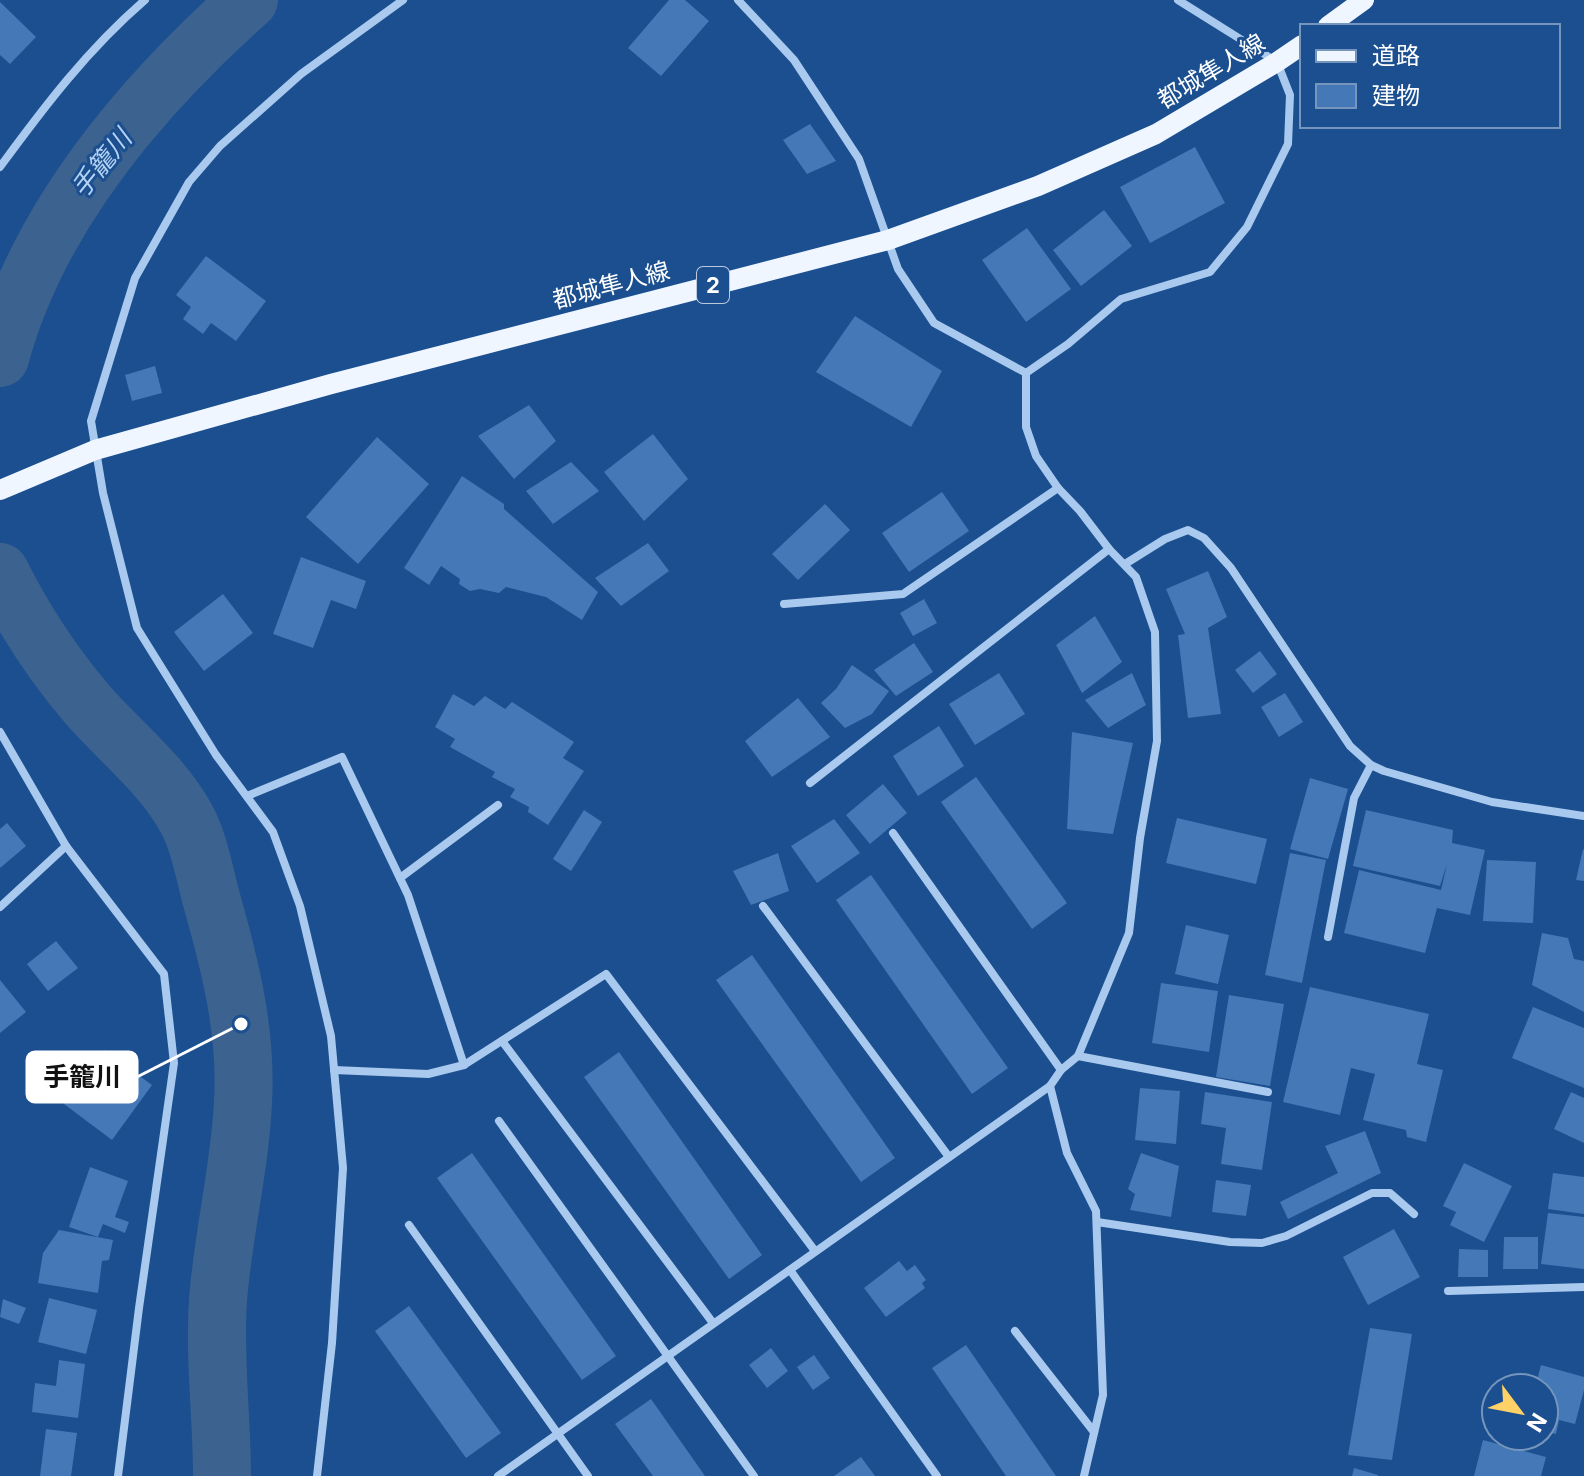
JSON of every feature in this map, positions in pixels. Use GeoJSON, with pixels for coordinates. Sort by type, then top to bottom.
{"type":"FeatureCollection","features":[{"type":"Feature","properties":{"kind":"main road"},"geometry":{"type":"LineString","coordinates":[[1331,24],[1364,0]]}},
{"type":"Feature","properties":{"kind":"main road","name":"都城隼人線"},"geometry":{"type":"LineString","coordinates":[[0,490],[95,450],[331,384],[888,240],[1038,186],[1156,134],[1300,46]]}},
{"type":"Feature","properties":{"kind":"street"},"geometry":{"type":"LineString","coordinates":[[0,167],[62,83],[145,0]]}},
{"type":"Feature","properties":{"kind":"street"},"geometry":{"type":"LineString","coordinates":[[317,1476],[332,1343],[343,1168],[331,1036],[300,906],[273,832],[216,755],[137,628],[103,493],[91,421],[135,278],[166,217],[189,182],[220,146],[301,74],[403,0]]}},
{"type":"Feature","properties":{"kind":"street"},"geometry":{"type":"LineString","coordinates":[[738,0],[794,60],[859,159],[898,269],[934,323],[1026,373]]}},
{"type":"Feature","properties":{"kind":"street"},"geometry":{"type":"LineString","coordinates":[[1026,373],[1068,344],[1121,299],[1210,272],[1247,227],[1288,144],[1290,95],[1277,62],[1178,0]]}},
{"type":"Feature","properties":{"kind":"street"},"geometry":{"type":"LineString","coordinates":[[498,1476],[1050,1086],[1061,1070],[1078,1056],[1129,933],[1140,838],[1157,741],[1155,632],[1136,577],[1058,488],[1036,456],[1026,427],[1026,373]]}},
{"type":"Feature","properties":{"kind":"street"},"geometry":{"type":"LineString","coordinates":[[784,604],[903,594],[1058,488]]}},
{"type":"Feature","properties":{"kind":"street"},"geometry":{"type":"LineString","coordinates":[[1125,564],[1165,539],[1188,530],[1204,538],[1231,568],[1350,746],[1371,765],[1492,802],[1584,816]]}},
{"type":"Feature","properties":{"kind":"street"},"geometry":{"type":"LineString","coordinates":[[810,783],[1109,549]]}},
{"type":"Feature","properties":{"kind":"street"},"geometry":{"type":"LineString","coordinates":[[0,732],[66,846],[164,974],[174,1063],[118,1476]]}},
{"type":"Feature","properties":{"kind":"street"},"geometry":{"type":"LineString","coordinates":[[247,796],[342,757],[408,895],[464,1065]]}},
{"type":"Feature","properties":{"kind":"street"},"geometry":{"type":"LineString","coordinates":[[1328,937],[1354,798],[1371,765]]}},
{"type":"Feature","properties":{"kind":"street"},"geometry":{"type":"LineString","coordinates":[[400,878],[498,805]]}},
{"type":"Feature","properties":{"kind":"street"},"geometry":{"type":"LineString","coordinates":[[893,833],[1061,1070]]}},
{"type":"Feature","properties":{"kind":"street"},"geometry":{"type":"LineString","coordinates":[[0,907],[66,846]]}},
{"type":"Feature","properties":{"kind":"street"},"geometry":{"type":"LineString","coordinates":[[763,906],[949,1157]]}},
{"type":"Feature","properties":{"kind":"street"},"geometry":{"type":"LineString","coordinates":[[334,1070],[428,1074],[464,1065],[606,974],[815,1251]]}},
{"type":"Feature","properties":{"kind":"street"},"geometry":{"type":"LineString","coordinates":[[502,1041],[713,1323]]}},
{"type":"Feature","properties":{"kind":"street"},"geometry":{"type":"LineString","coordinates":[[1078,1056],[1268,1092]]}},
{"type":"Feature","properties":{"kind":"street"},"geometry":{"type":"LineString","coordinates":[[1050,1086],[1067,1153],[1096,1211],[1097,1222],[1103,1395],[1084,1476]]}},
{"type":"Feature","properties":{"kind":"street"},"geometry":{"type":"LineString","coordinates":[[499,1121],[754,1476]]}},
{"type":"Feature","properties":{"kind":"street"},"geometry":{"type":"LineString","coordinates":[[1097,1222],[1230,1242],[1262,1243],[1286,1236],[1372,1193],[1390,1193],[1414,1214]]}},
{"type":"Feature","properties":{"kind":"street"},"geometry":{"type":"LineString","coordinates":[[409,1225],[588,1476]]}},
{"type":"Feature","properties":{"kind":"street"},"geometry":{"type":"LineString","coordinates":[[790,1270],[937,1476]]}},
{"type":"Feature","properties":{"kind":"street"},"geometry":{"type":"LineString","coordinates":[[1448,1291],[1584,1287]]}},
{"type":"Feature","properties":{"kind":"street"},"geometry":{"type":"LineString","coordinates":[[1015,1331],[1094,1432]]}},
{"type":"Feature","properties":{"kind":"building"},"geometry":{"type":"Polygon","coordinates":[[[669,0],[685,0],[709,21],[661,76],[628,48],[669,0]]]}},
{"type":"Feature","properties":{"kind":"building"},"geometry":{"type":"Polygon","coordinates":[[[0,2],[36,37],[10,64],[0,55],[0,2]]]}},
{"type":"Feature","properties":{"kind":"building"},"geometry":{"type":"Polygon","coordinates":[[[810,124],[836,161],[807,174],[783,140],[810,124]]]}},
{"type":"Feature","properties":{"kind":"building"},"geometry":{"type":"Polygon","coordinates":[[[1195,147],[1225,203],[1150,243],[1120,187],[1195,147]]]}},
{"type":"Feature","properties":{"kind":"building"},"geometry":{"type":"Polygon","coordinates":[[[1104,210],[1132,246],[1081,286],[1053,250],[1104,210]]]}},
{"type":"Feature","properties":{"kind":"building"},"geometry":{"type":"Polygon","coordinates":[[[1027,228],[1071,289],[1026,322],[982,260],[1027,228]]]}},
{"type":"Feature","properties":{"kind":"building"},"geometry":{"type":"Polygon","coordinates":[[[206,256],[266,301],[236,341],[211,323],[203,334],[183,319],[191,307],[176,295],[206,256]]]}},
{"type":"Feature","properties":{"kind":"building"},"geometry":{"type":"Polygon","coordinates":[[[855,316],[942,371],[911,427],[816,372],[855,316]]]}},
{"type":"Feature","properties":{"kind":"building"},"geometry":{"type":"Polygon","coordinates":[[[155,366],[162,393],[132,401],[125,375],[155,366]]]}},
{"type":"Feature","properties":{"kind":"building"},"geometry":{"type":"Polygon","coordinates":[[[529,405],[556,441],[514,479],[478,436],[529,405]]]}},
{"type":"Feature","properties":{"kind":"building"},"geometry":{"type":"Polygon","coordinates":[[[653,434],[688,479],[644,521],[604,472],[653,434]]]}},
{"type":"Feature","properties":{"kind":"building"},"geometry":{"type":"Polygon","coordinates":[[[377,437],[429,484],[358,564],[306,517],[377,437]]]}},
{"type":"Feature","properties":{"kind":"building"},"geometry":{"type":"Polygon","coordinates":[[[571,462],[599,491],[553,524],[526,491],[571,462]]]}},
{"type":"Feature","properties":{"kind":"building"},"geometry":{"type":"Polygon","coordinates":[[[462,476],[504,504],[504,509],[598,592],[582,620],[546,597],[506,587],[499,593],[480,589],[470,591],[459,584],[460,579],[441,566],[429,585],[404,568],[462,476]]]}},
{"type":"Feature","properties":{"kind":"building"},"geometry":{"type":"Polygon","coordinates":[[[942,492],[969,531],[909,572],[882,533],[942,492]]]}},
{"type":"Feature","properties":{"kind":"building"},"geometry":{"type":"Polygon","coordinates":[[[825,504],[850,530],[798,580],[772,554],[825,504]]]}},
{"type":"Feature","properties":{"kind":"building"},"geometry":{"type":"Polygon","coordinates":[[[648,543],[669,571],[621,606],[595,578],[648,543]]]}},
{"type":"Feature","properties":{"kind":"building"},"geometry":{"type":"Polygon","coordinates":[[[301,557],[366,581],[356,609],[331,600],[313,648],[273,634],[301,557]]]}},
{"type":"Feature","properties":{"kind":"building"},"geometry":{"type":"Polygon","coordinates":[[[1208,571],[1227,617],[1208,628],[1221,714],[1188,718],[1178,635],[1185,634],[1166,589],[1208,571]]]}},
{"type":"Feature","properties":{"kind":"building"},"geometry":{"type":"Polygon","coordinates":[[[223,594],[253,633],[204,671],[174,632],[223,594]]]}},
{"type":"Feature","properties":{"kind":"building"},"geometry":{"type":"Polygon","coordinates":[[[924,599],[937,623],[913,636],[900,613],[924,599]]]}},
{"type":"Feature","properties":{"kind":"building"},"geometry":{"type":"Polygon","coordinates":[[[1095,616],[1122,662],[1082,693],[1056,645],[1095,616]]]}},
{"type":"Feature","properties":{"kind":"building"},"geometry":{"type":"Polygon","coordinates":[[[914,643],[933,672],[896,696],[874,670],[914,643]]]}},
{"type":"Feature","properties":{"kind":"building"},"geometry":{"type":"Polygon","coordinates":[[[1260,651],[1277,674],[1253,693],[1235,670],[1260,651]]]}},
{"type":"Feature","properties":{"kind":"building"},"geometry":{"type":"Polygon","coordinates":[[[852,665],[889,691],[872,714],[845,728],[821,703],[836,689],[852,665]]]}},
{"type":"Feature","properties":{"kind":"building"},"geometry":{"type":"Polygon","coordinates":[[[999,673],[1025,714],[975,745],[949,704],[999,673]]]}},
{"type":"Feature","properties":{"kind":"building"},"geometry":{"type":"Polygon","coordinates":[[[1132,673],[1146,705],[1108,728],[1085,700],[1132,673]]]}},
{"type":"Feature","properties":{"kind":"building"},"geometry":{"type":"Polygon","coordinates":[[[1285,693],[1303,722],[1279,737],[1261,707],[1285,693]]]}},
{"type":"Feature","properties":{"kind":"building"},"geometry":{"type":"Polygon","coordinates":[[[453,694],[474,706],[485,696],[505,709],[512,702],[574,742],[563,758],[584,771],[548,825],[528,812],[529,807],[510,797],[515,789],[492,777],[495,772],[450,747],[455,739],[435,727],[453,694]]]}},
{"type":"Feature","properties":{"kind":"building"},"geometry":{"type":"Polygon","coordinates":[[[798,698],[830,737],[772,777],[745,741],[798,698]]]}},
{"type":"Feature","properties":{"kind":"building"},"geometry":{"type":"Polygon","coordinates":[[[939,726],[964,766],[918,796],[893,756],[939,726]]]}},
{"type":"Feature","properties":{"kind":"building"},"geometry":{"type":"Polygon","coordinates":[[[1072,732],[1133,743],[1113,834],[1067,829],[1072,732]]]}},
{"type":"Feature","properties":{"kind":"building"},"geometry":{"type":"Polygon","coordinates":[[[976,777],[1067,903],[1032,929],[941,802],[976,777]]]}},
{"type":"Feature","properties":{"kind":"building"},"geometry":{"type":"Polygon","coordinates":[[[1310,778],[1348,789],[1328,859],[1290,849],[1310,778]]]}},
{"type":"Feature","properties":{"kind":"building"},"geometry":{"type":"Polygon","coordinates":[[[883,784],[907,813],[870,844],[846,815],[883,784]]]}},
{"type":"Feature","properties":{"kind":"building"},"geometry":{"type":"Polygon","coordinates":[[[584,810],[602,822],[571,871],[553,859],[584,810]]]}},
{"type":"Feature","properties":{"kind":"building"},"geometry":{"type":"Polygon","coordinates":[[[1366,810],[1453,830],[1452,843],[1485,850],[1470,915],[1437,908],[1425,953],[1344,933],[1359,870],[1441,890],[1447,864],[1440,886],[1353,866],[1366,810]]]}},
{"type":"Feature","properties":{"kind":"building"},"geometry":{"type":"Polygon","coordinates":[[[1177,818],[1267,839],[1256,884],[1166,863],[1177,818]]]}},
{"type":"Feature","properties":{"kind":"building"},"geometry":{"type":"Polygon","coordinates":[[[834,819],[860,853],[817,883],[791,846],[834,819]]]}},
{"type":"Feature","properties":{"kind":"building"},"geometry":{"type":"Polygon","coordinates":[[[7,823],[26,846],[0,868],[0,829],[7,823]]]}},
{"type":"Feature","properties":{"kind":"building"},"geometry":{"type":"Polygon","coordinates":[[[1584,850],[1584,881],[1576,880],[1584,850]]]}},
{"type":"Feature","properties":{"kind":"building"},"geometry":{"type":"Polygon","coordinates":[[[778,853],[789,891],[751,905],[733,871],[778,853]]]}},
{"type":"Feature","properties":{"kind":"building"},"geometry":{"type":"Polygon","coordinates":[[[1290,853],[1326,860],[1302,983],[1265,975],[1290,853]]]}},
{"type":"Feature","properties":{"kind":"building"},"geometry":{"type":"Polygon","coordinates":[[[1487,860],[1536,862],[1533,923],[1483,921],[1487,860]]]}},
{"type":"Feature","properties":{"kind":"building"},"geometry":{"type":"Polygon","coordinates":[[[871,875],[1008,1068],[972,1094],[836,900],[871,875]]]}},
{"type":"Feature","properties":{"kind":"building"},"geometry":{"type":"Polygon","coordinates":[[[1186,925],[1229,935],[1218,984],[1175,974],[1186,925]]]}},
{"type":"Feature","properties":{"kind":"building"},"geometry":{"type":"Polygon","coordinates":[[[1542,933],[1568,938],[1574,959],[1584,961],[1584,1012],[1532,985],[1542,933]]]}},
{"type":"Feature","properties":{"kind":"building"},"geometry":{"type":"Polygon","coordinates":[[[56,941],[78,968],[48,991],[27,964],[56,941]]]}},
{"type":"Feature","properties":{"kind":"building"},"geometry":{"type":"Polygon","coordinates":[[[752,955],[895,1158],[861,1182],[716,980],[752,955]]]}},
{"type":"Feature","properties":{"kind":"building"},"geometry":{"type":"Polygon","coordinates":[[[0,980],[26,1012],[0,1033],[0,980]]]}},
{"type":"Feature","properties":{"kind":"building"},"geometry":{"type":"Polygon","coordinates":[[[1161,983],[1218,991],[1209,1052],[1152,1043],[1161,983]]]}},
{"type":"Feature","properties":{"kind":"building"},"geometry":{"type":"Polygon","coordinates":[[[1310,987],[1429,1014],[1417,1064],[1443,1070],[1426,1142],[1407,1137],[1406,1130],[1363,1120],[1375,1074],[1351,1068],[1340,1115],[1283,1102],[1310,987]]]}},
{"type":"Feature","properties":{"kind":"building"},"geometry":{"type":"Polygon","coordinates":[[[1229,995],[1284,1004],[1270,1086],[1216,1077],[1229,995]]]}},
{"type":"Feature","properties":{"kind":"building"},"geometry":{"type":"Polygon","coordinates":[[[1533,1007],[1584,1028],[1584,1088],[1512,1058],[1533,1007]]]}},
{"type":"Feature","properties":{"kind":"building"},"geometry":{"type":"Polygon","coordinates":[[[104,1050],[152,1085],[112,1140],[64,1104],[104,1050]]]}},
{"type":"Feature","properties":{"kind":"building"},"geometry":{"type":"Polygon","coordinates":[[[619,1052],[762,1255],[729,1279],[584,1077],[619,1052]]]}},
{"type":"Feature","properties":{"kind":"building"},"geometry":{"type":"Polygon","coordinates":[[[1140,1088],[1180,1091],[1176,1144],[1135,1140],[1140,1088]]]}},
{"type":"Feature","properties":{"kind":"building"},"geometry":{"type":"Polygon","coordinates":[[[1205,1092],[1272,1102],[1262,1170],[1221,1164],[1226,1128],[1201,1124],[1205,1092]]]}},
{"type":"Feature","properties":{"kind":"building"},"geometry":{"type":"Polygon","coordinates":[[[1571,1092],[1584,1098],[1584,1143],[1554,1129],[1571,1092]]]}},
{"type":"Feature","properties":{"kind":"building"},"geometry":{"type":"Polygon","coordinates":[[[1365,1131],[1381,1173],[1288,1219],[1280,1202],[1338,1173],[1325,1146],[1365,1131]]]}},
{"type":"Feature","properties":{"kind":"building"},"geometry":{"type":"Polygon","coordinates":[[[472,1153],[616,1356],[582,1380],[437,1178],[472,1153]]]}},
{"type":"Feature","properties":{"kind":"building"},"geometry":{"type":"Polygon","coordinates":[[[1141,1153],[1179,1166],[1171,1217],[1130,1210],[1135,1194],[1128,1189],[1141,1153]]]}},
{"type":"Feature","properties":{"kind":"building"},"geometry":{"type":"Polygon","coordinates":[[[1464,1163],[1512,1186],[1484,1242],[1450,1225],[1456,1212],[1443,1206],[1464,1163]]]}},
{"type":"Feature","properties":{"kind":"building"},"geometry":{"type":"Polygon","coordinates":[[[90,1167],[128,1181],[115,1217],[129,1222],[125,1233],[103,1224],[98,1237],[69,1227],[90,1167]]]}},
{"type":"Feature","properties":{"kind":"building"},"geometry":{"type":"Polygon","coordinates":[[[1553,1173],[1584,1177],[1584,1214],[1548,1209],[1553,1173]]]}},
{"type":"Feature","properties":{"kind":"building"},"geometry":{"type":"Polygon","coordinates":[[[1216,1180],[1251,1185],[1246,1216],[1212,1212],[1216,1180]]]}},
{"type":"Feature","properties":{"kind":"building"},"geometry":{"type":"Polygon","coordinates":[[[1548,1213],[1584,1217],[1584,1269],[1541,1264],[1548,1213]]]}},
{"type":"Feature","properties":{"kind":"building"},"geometry":{"type":"Polygon","coordinates":[[[1394,1229],[1420,1277],[1368,1305],[1343,1257],[1394,1229]]]}},
{"type":"Feature","properties":{"kind":"building"},"geometry":{"type":"Polygon","coordinates":[[[59,1230],[113,1240],[109,1260],[102,1261],[98,1293],[38,1283],[43,1253],[59,1230]]]}},
{"type":"Feature","properties":{"kind":"building"},"geometry":{"type":"Polygon","coordinates":[[[1504,1237],[1538,1237],[1538,1269],[1503,1269],[1504,1237]]]}},
{"type":"Feature","properties":{"kind":"building"},"geometry":{"type":"Polygon","coordinates":[[[1459,1249],[1488,1250],[1488,1277],[1458,1277],[1459,1249]]]}},
{"type":"Feature","properties":{"kind":"building"},"geometry":{"type":"Polygon","coordinates":[[[899,1261],[907,1271],[915,1265],[926,1280],[922,1283],[925,1288],[886,1317],[864,1288],[899,1261]]]}},
{"type":"Feature","properties":{"kind":"building"},"geometry":{"type":"Polygon","coordinates":[[[49,1298],[97,1310],[86,1354],[38,1342],[49,1298]]]}},
{"type":"Feature","properties":{"kind":"building"},"geometry":{"type":"Polygon","coordinates":[[[3,1299],[26,1308],[19,1324],[0,1317],[3,1299]]]}},
{"type":"Feature","properties":{"kind":"building"},"geometry":{"type":"Polygon","coordinates":[[[409,1306],[501,1433],[466,1458],[375,1331],[409,1306]]]}},
{"type":"Feature","properties":{"kind":"building"},"geometry":{"type":"Polygon","coordinates":[[[1370,1328],[1412,1334],[1392,1460],[1348,1455],[1370,1328]]]}},
{"type":"Feature","properties":{"kind":"building"},"geometry":{"type":"Polygon","coordinates":[[[966,1345],[1056,1476],[1006,1476],[932,1368],[966,1345]]]}},
{"type":"Feature","properties":{"kind":"building"},"geometry":{"type":"Polygon","coordinates":[[[771,1348],[788,1371],[767,1388],[749,1365],[771,1348]]]}},
{"type":"Feature","properties":{"kind":"building"},"geometry":{"type":"Polygon","coordinates":[[[814,1355],[830,1378],[813,1390],[797,1367],[814,1355]]]}},
{"type":"Feature","properties":{"kind":"building"},"geometry":{"type":"Polygon","coordinates":[[[59,1360],[85,1364],[78,1418],[32,1412],[35,1383],[56,1386],[59,1360]]]}},
{"type":"Feature","properties":{"kind":"building"},"geometry":{"type":"Polygon","coordinates":[[[1541,1365],[1584,1377],[1584,1390],[1575,1424],[1560,1420],[1560,1372],[1539,1372],[1541,1365]]]}},
{"type":"Feature","properties":{"kind":"building"},"geometry":{"type":"Polygon","coordinates":[[[651,1399],[705,1476],[653,1476],[615,1424],[651,1399]]]}},
{"type":"Feature","properties":{"kind":"building"},"geometry":{"type":"Polygon","coordinates":[[[46,1429],[77,1433],[71,1476],[40,1476],[46,1429]]]}},
{"type":"Feature","properties":{"kind":"building"},"geometry":{"type":"Polygon","coordinates":[[[1480,1452],[1527,1452],[1546,1457],[1541,1476],[1474,1476],[1480,1452]]]}},
{"type":"Feature","properties":{"kind":"building"},"geometry":{"type":"Polygon","coordinates":[[[861,1457],[875,1476],[834,1476],[861,1457]]]}},
{"type":"Feature","properties":{"kind":"building"},"geometry":{"type":"Polygon","coordinates":[[[1354,1468],[1378,1475],[1378,1476],[1352,1476],[1354,1468]]]}},
{"type":"Feature","properties":{"kind":"waterway","name":"手籠川"},"geometry":{"type":"LineString","coordinates":[[0,358],[17,306],[40,256],[98,162],[170,76],[249,0]]}},
{"type":"Feature","properties":{"kind":"waterway","name":"手籠川"},"geometry":{"type":"LineString","coordinates":[[0,572],[29,624],[62,673],[99,718],[153,772],[186,818],[199,849],[226,953],[240,1027],[244,1077],[239,1152],[218,1300],[222,1476]]}},
{"type":"Feature","properties":{"kind":"place","name":"手籠川"},"geometry":{"type":"Point","coordinates":[241,1024]}}]}
